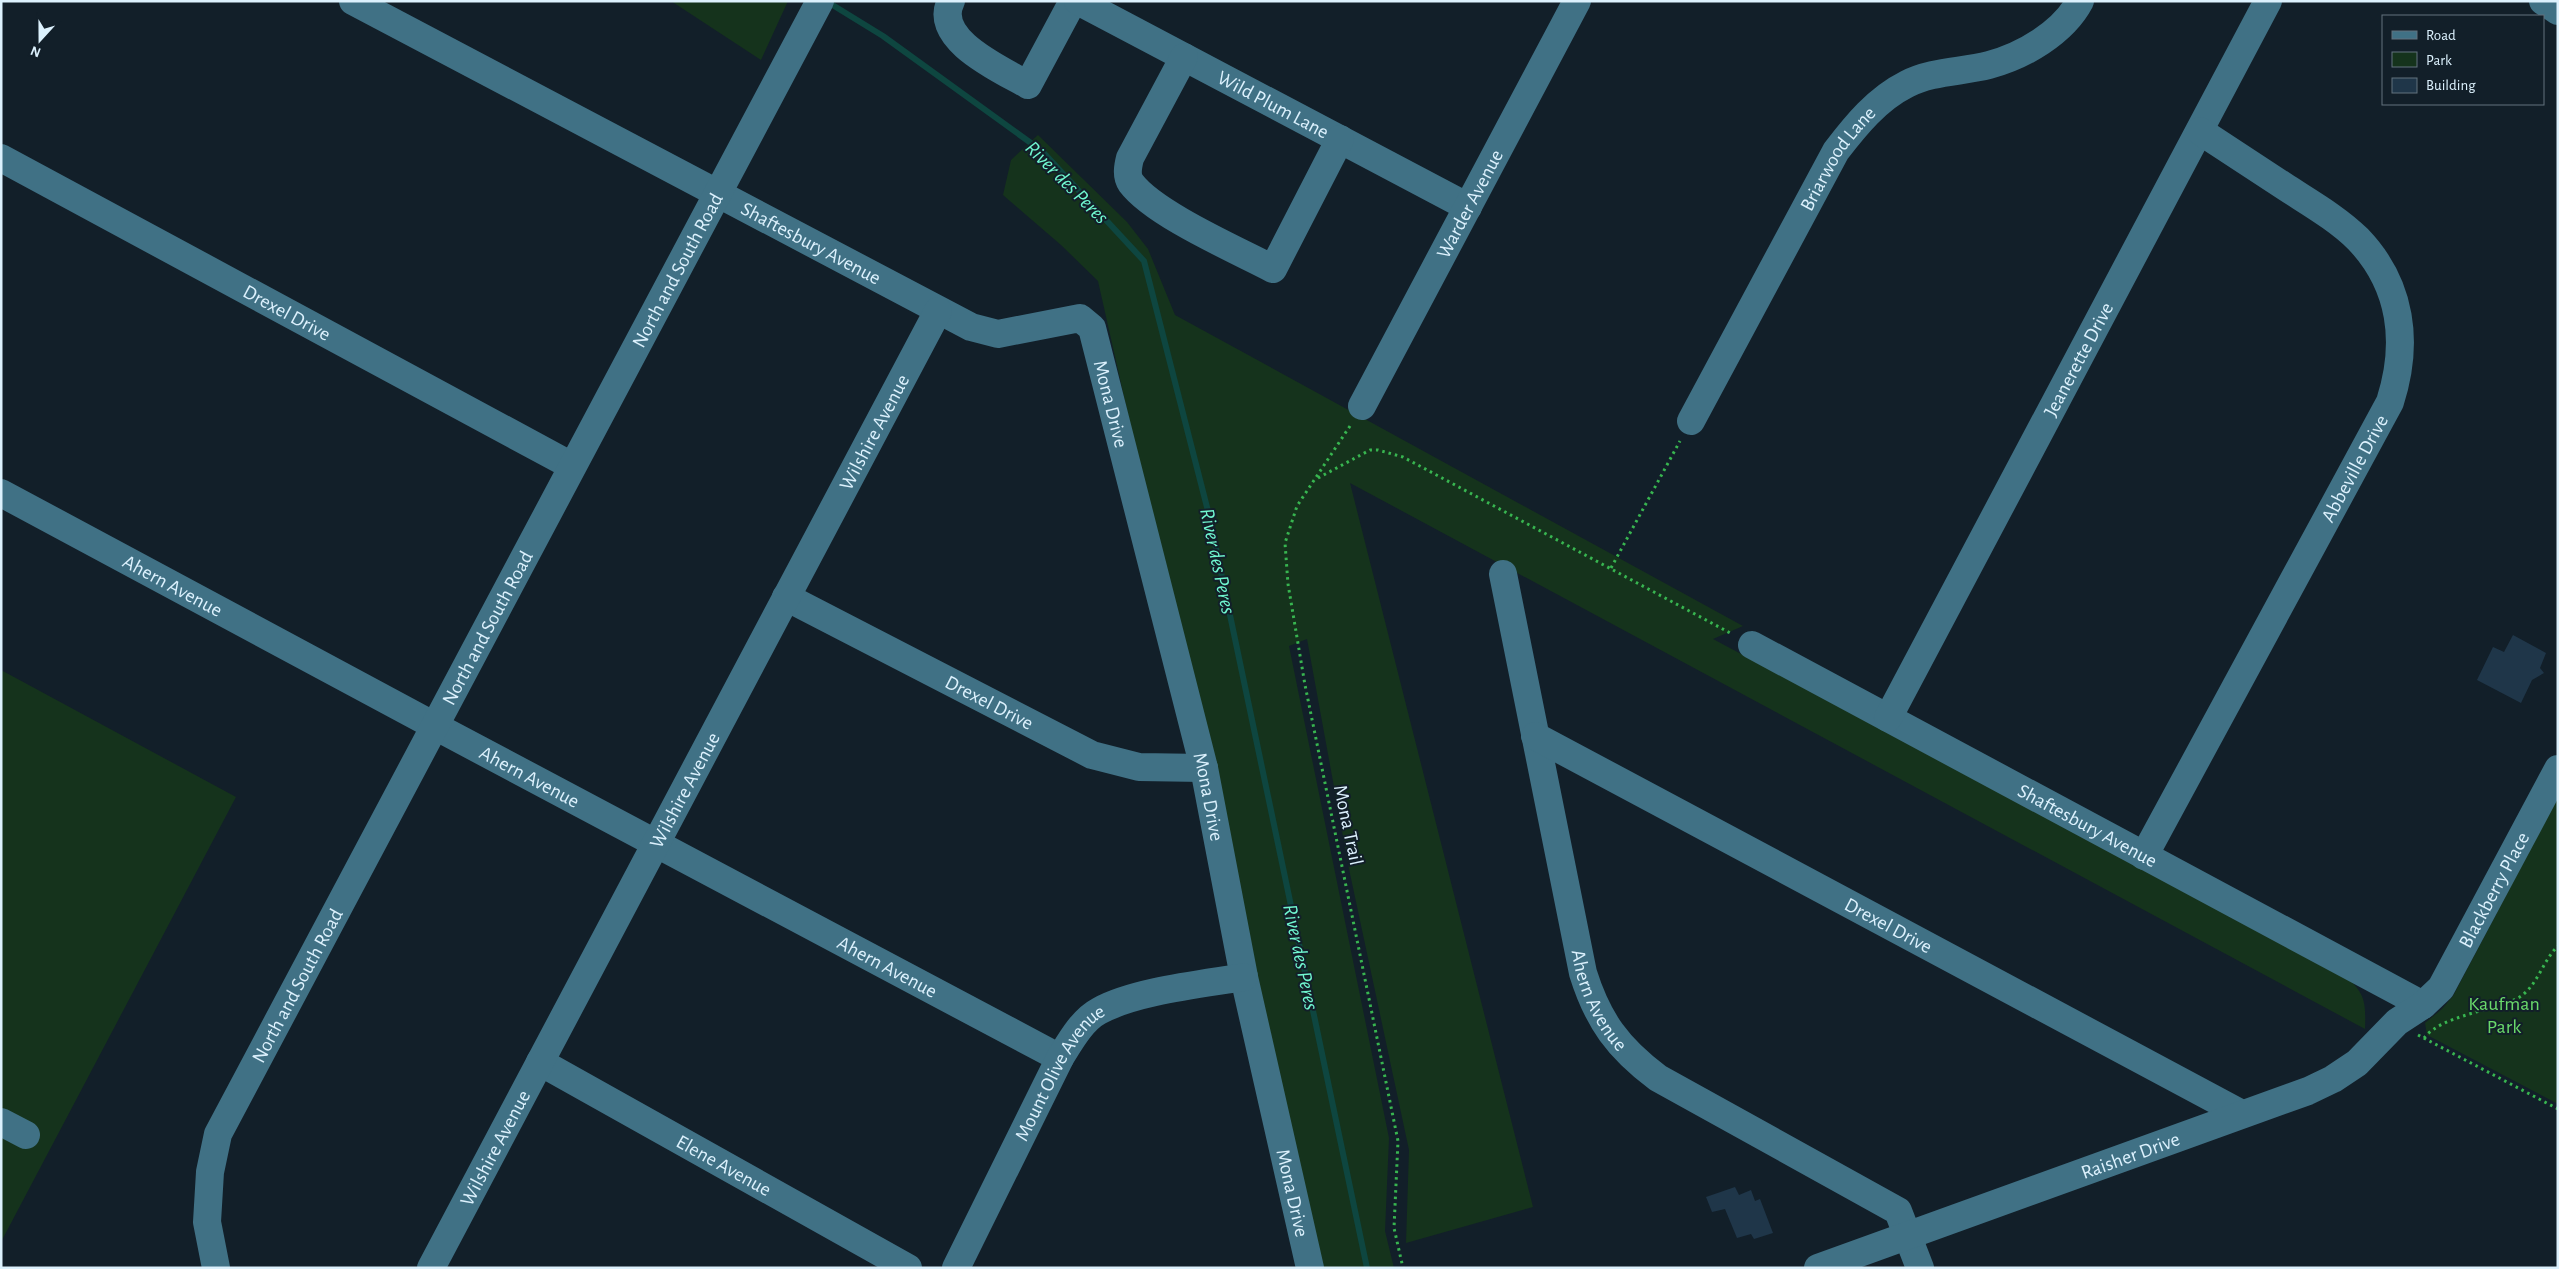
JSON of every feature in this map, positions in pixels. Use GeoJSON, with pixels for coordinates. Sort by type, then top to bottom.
{"type":"FeatureCollection","features":[{"type":"Feature","properties":{"kind":"street","name":"Shaftesbury Avenue"},"geometry":{"type":"LineString","coordinates":[[353,1],[717,195],[971,327],[998,334],[1080,318],[1092,328]]}},
{"type":"Feature","properties":{"kind":"street","name":"North and South Road"},"geometry":{"type":"LineString","coordinates":[[216,1268],[207,1222],[210,1172],[218,1134],[433,725],[820,1]]}},
{"type":"Feature","properties":{"kind":"street"},"geometry":{"type":"LineString","coordinates":[[951,1],[946,10],[947,23],[967,48],[1028,85],[1073,1]]}},
{"type":"Feature","properties":{"kind":"street","name":"Wild Plum Lane"},"geometry":{"type":"LineString","coordinates":[[1078,1],[1468,207]]}},
{"type":"Feature","properties":{"kind":"street","name":"Warder Avenue"},"geometry":{"type":"LineString","coordinates":[[1362,406],[1577,1]]}},
{"type":"Feature","properties":{"kind":"street","name":"Briarwood Lane"},"geometry":{"type":"LineString","coordinates":[[1691,421],[1836,151],[1857,123],[1883,99],[1908,83],[1936,75],[1990,65],[2020,54],[2041,42],[2060,26],[2080,1]]}},
{"type":"Feature","properties":{"kind":"street","name":"Jeanerette Drive"},"geometry":{"type":"LineString","coordinates":[[1888,718],[2268,1]]}},
{"type":"Feature","properties":{"kind":"street"},"geometry":{"type":"LineString","coordinates":[[2543,1],[2558,11]]}},
{"type":"Feature","properties":{"kind":"street"},"geometry":{"type":"LineString","coordinates":[[1184,57],[1130,158],[1127,170],[1130,183],[1156,207],[1273,269],[1340,139]]}},
{"type":"Feature","properties":{"kind":"street","name":"Abbeville Drive"},"geometry":{"type":"LineString","coordinates":[[2144,856],[2390,402],[2399,376],[2400,324],[2395,302],[2374,258],[2356,238],[2317,208],[2200,131]]}},
{"type":"Feature","properties":{"kind":"street","name":"Drexel Drive"},"geometry":{"type":"LineString","coordinates":[[1,158],[572,466]]}},
{"type":"Feature","properties":{"kind":"street","name":"Wilshire Avenue"},"geometry":{"type":"LineString","coordinates":[[431,1268],[938,311]]}},
{"type":"Feature","properties":{"kind":"street","name":"Mona Drive"},"geometry":{"type":"LineString","coordinates":[[1092,328],[1204,768],[1244,977],[1310,1268]]}},
{"type":"Feature","properties":{"kind":"street","name":"Ahern Avenue"},"geometry":{"type":"LineString","coordinates":[[1,492],[433,725],[1060,1058]]}},
{"type":"Feature","properties":{"kind":"street","name":"Ahern Avenue"},"geometry":{"type":"LineString","coordinates":[[1503,574],[1583,973],[1591,998],[1608,1031],[1632,1059],[1658,1078],[1898,1211],[1909,1234],[1920,1268]]}},
{"type":"Feature","properties":{"kind":"street","name":"Drexel Drive"},"geometry":{"type":"LineString","coordinates":[[786,597],[1092,755],[1139,767],[1204,768]]}},
{"type":"Feature","properties":{"kind":"street","name":"Shaftesbury Avenue"},"geometry":{"type":"LineString","coordinates":[[1752,644],[2424,1005]]}},
{"type":"Feature","properties":{"kind":"street","name":"Drexel Drive"},"geometry":{"type":"LineString","coordinates":[[1535,736],[2242,1114]]}},
{"type":"Feature","properties":{"kind":"street","name":"Blackberry Place"},"geometry":{"type":"LineString","coordinates":[[2424,1005],[2440,988],[2558,769]]}},
{"type":"Feature","properties":{"kind":"street","name":"Mount Olive Avenue"},"geometry":{"type":"LineString","coordinates":[[956,1268],[1060,1058],[1075,1035],[1098,1011],[1171,989],[1244,977]]}},
{"type":"Feature","properties":{"kind":"street","name":"Raisher Drive"},"geometry":{"type":"LineString","coordinates":[[1818,1268],[2308,1091],[2332,1079],[2357,1062],[2397,1022],[2424,1005]]}},
{"type":"Feature","properties":{"kind":"street","name":"Elene Avenue"},"geometry":{"type":"LineString","coordinates":[[540,1062],[908,1268]]}},
{"type":"Feature","properties":{"kind":"street"},"geometry":{"type":"LineString","coordinates":[[1,1122],[26,1136]]}},
{"type":"Feature","properties":{"kind":"path","name":"Mona Trail"},"geometry":{"type":"LineString","coordinates":[[1362,406],[1297,506],[1285,543],[1288,584],[1306,685],[1398,1141],[1394,1228],[1403,1268]]}},
{"type":"Feature","properties":{"kind":"path"},"geometry":{"type":"LineString","coordinates":[[1611,568],[1691,421]]}},
{"type":"Feature","properties":{"kind":"path"},"geometry":{"type":"LineString","coordinates":[[1316,479],[1370,450],[1391,453],[1752,644]]}},
{"type":"Feature","properties":{"kind":"path"},"geometry":{"type":"LineString","coordinates":[[2424,1038],[2434,1029],[2517,999],[2534,982],[2551,952],[2558,946]]}},
{"type":"Feature","properties":{"kind":"path"},"geometry":{"type":"LineString","coordinates":[[2397,1022],[2558,1109]]}},
{"type":"Feature","properties":{"kind":"green space"},"geometry":{"type":"Polygon","coordinates":[[[671,1],[788,1],[761,60],[671,1]]]}},
{"type":"Feature","properties":{"kind":"green space"},"geometry":{"type":"Polygon","coordinates":[[[1038,135],[1127,222],[1148,249],[1175,315],[1743,626],[1713,639],[2343,974],[2356,987],[2363,998],[2365,1029],[1350,483],[1533,1207],[1406,1243],[1409,1150],[1349,869],[1307,639],[1289,646],[1389,1138],[1385,1231],[1394,1268],[1320,1268],[1098,281],[1061,245],[1003,195],[1011,160],[1038,135]]]}},
{"type":"Feature","properties":{"kind":"green space"},"geometry":{"type":"Polygon","coordinates":[[[1,670],[236,797],[1,1242],[1,670]]]}},
{"type":"Feature","properties":{"kind":"green space","name":"Kaufman Park"},"geometry":{"type":"Polygon","coordinates":[[[2558,797],[2558,1104],[2427,1035],[2425,1023],[2442,1009],[2453,996],[2558,797]]]}},
{"type":"Feature","properties":{"kind":"building"},"geometry":{"type":"Polygon","coordinates":[[[2513,635],[2546,653],[2540,668],[2544,673],[2532,680],[2521,703],[2477,680],[2493,647],[2504,652],[2513,635]]]}},
{"type":"Feature","properties":{"kind":"building"},"geometry":{"type":"Polygon","coordinates":[[[1735,1187],[1739,1195],[1751,1190],[1755,1201],[1760,1199],[1773,1233],[1754,1239],[1751,1234],[1737,1238],[1725,1209],[1712,1212],[1706,1197],[1735,1187]]]}},
{"type":"Feature","properties":{"kind":"waterway","name":"River des Peres"},"geometry":{"type":"LineString","coordinates":[[826,1],[883,36],[1042,151],[1144,261],[1209,515],[1367,1268]]}}]}
